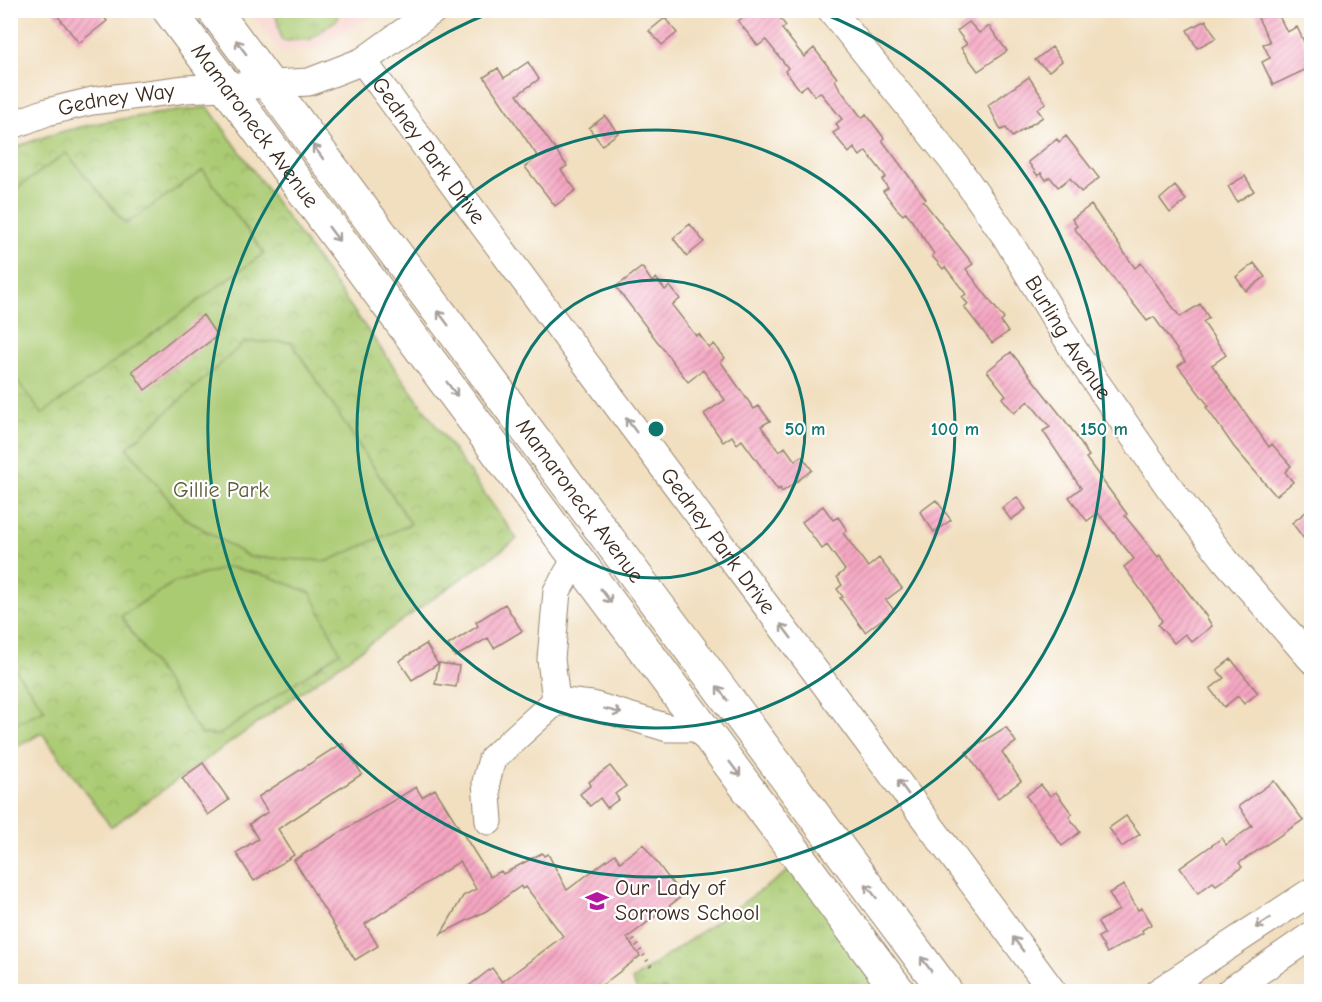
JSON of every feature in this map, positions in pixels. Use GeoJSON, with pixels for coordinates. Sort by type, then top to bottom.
{"type":"FeatureCollection","features":[{"type":"Feature","properties":{"kind":"main road","name":"Mamaroneck Avenue"},"geometry":{"type":"LineString","coordinates":[[169,10],[578,557],[899,992]]}},
{"type":"Feature","properties":{"kind":"main road","name":"Mamaroneck Avenue"},"geometry":{"type":"LineString","coordinates":[[214,10],[946,992]]}},
{"type":"Feature","properties":{"kind":"street","name":"Gedney Way"},"geometry":{"type":"LineString","coordinates":[[10,126],[47,112],[92,101],[224,86],[309,82],[363,61],[434,10]]}},
{"type":"Feature","properties":{"kind":"street","name":"Burling Avenue"},"geometry":{"type":"LineString","coordinates":[[831,10],[952,160],[1006,237],[1077,355],[1169,487],[1226,561],[1311,660]]}},
{"type":"Feature","properties":{"kind":"street","name":"Gedney Park Drive"},"geometry":{"type":"LineString","coordinates":[[363,61],[545,312],[887,766],[1053,992]]}},
{"type":"Feature","properties":{"kind":"street"},"geometry":{"type":"LineString","coordinates":[[556,701],[551,659],[557,591],[578,557]]}},
{"type":"Feature","properties":{"kind":"street"},"geometry":{"type":"LineString","coordinates":[[489,821],[486,782],[492,759],[556,701],[592,705],[668,728],[704,728]]}},
{"type":"Feature","properties":{"kind":"street"},"geometry":{"type":"LineString","coordinates":[[1158,992],[1311,891]]}},
{"type":"Feature","properties":{"kind":"street"},"geometry":{"type":"LineString","coordinates":[[1229,992],[1311,935]]}},
{"type":"Feature","properties":{"kind":"path"},"geometry":{"type":"LineString","coordinates":[[630,935],[651,966]]}},
{"type":"Feature","properties":{"kind":"shaded area"},"geometry":{"type":"Polygon","coordinates":[[[248,11],[384,11],[312,50],[281,53],[248,11]]]}},
{"type":"Feature","properties":{"kind":"green space"},"geometry":{"type":"Polygon","coordinates":[[[275,11],[336,11],[338,19],[309,40],[282,41],[275,11]]]}},
{"type":"Feature","properties":{"kind":"green space","name":"Gillie Park"},"geometry":{"type":"Polygon","coordinates":[[[208,107],[517,539],[111,827],[42,733],[11,750],[10,422],[15,420],[10,414],[10,150],[34,140],[82,126],[208,107]]]}},
{"type":"Feature","properties":{"kind":"green space"},"geometry":{"type":"Polygon","coordinates":[[[66,153],[126,224],[203,170],[264,253],[42,414],[11,372],[11,193],[66,153]]]}},
{"type":"Feature","properties":{"kind":"green space"},"geometry":{"type":"Polygon","coordinates":[[[245,342],[291,342],[411,524],[328,561],[249,557],[183,517],[127,448],[245,342]]]}},
{"type":"Feature","properties":{"kind":"green space"},"geometry":{"type":"Polygon","coordinates":[[[229,567],[268,576],[311,593],[340,652],[219,735],[201,734],[121,616],[173,583],[229,567]]]}},
{"type":"Feature","properties":{"kind":"green space"},"geometry":{"type":"Polygon","coordinates":[[[10,663],[45,710],[11,725],[10,725],[10,663]]]}},
{"type":"Feature","properties":{"kind":"green space"},"geometry":{"type":"Polygon","coordinates":[[[803,861],[898,991],[666,992],[665,989],[638,992],[632,980],[803,861]]]}},
{"type":"Feature","properties":{"kind":"building"},"geometry":{"type":"Polygon","coordinates":[[[53,10],[98,10],[107,21],[79,43],[53,10]]]}},
{"type":"Feature","properties":{"kind":"building"},"geometry":{"type":"Polygon","coordinates":[[[752,10],[774,10],[786,26],[782,29],[804,57],[814,48],[837,78],[835,80],[840,89],[862,118],[866,114],[884,138],[882,140],[926,199],[923,201],[973,264],[966,269],[1004,319],[1001,322],[1008,332],[992,343],[964,307],[968,304],[962,297],[966,294],[945,267],[943,269],[932,256],[934,254],[906,212],[903,215],[883,191],[888,188],[882,180],[886,177],[866,151],[860,156],[854,148],[849,153],[833,133],[839,129],[836,124],[842,119],[820,92],[815,96],[807,85],[800,90],[785,71],[788,68],[766,40],[758,46],[738,21],[752,10]]]}},
{"type":"Feature","properties":{"kind":"building"},"geometry":{"type":"Polygon","coordinates":[[[1254,10],[1276,10],[1287,32],[1297,27],[1311,57],[1311,67],[1273,85],[1262,62],[1270,58],[1263,44],[1270,42],[1254,10]]]}},
{"type":"Feature","properties":{"kind":"building"},"geometry":{"type":"Polygon","coordinates":[[[665,18],[677,33],[662,45],[649,31],[665,18]]]}},
{"type":"Feature","properties":{"kind":"building"},"geometry":{"type":"Polygon","coordinates":[[[1206,20],[1216,38],[1197,48],[1187,30],[1206,20]]]}},
{"type":"Feature","properties":{"kind":"building"},"geometry":{"type":"Polygon","coordinates":[[[969,22],[979,33],[989,26],[1007,51],[978,71],[961,48],[967,44],[957,31],[969,22]]]}},
{"type":"Feature","properties":{"kind":"building"},"geometry":{"type":"Polygon","coordinates":[[[1052,47],[1062,61],[1049,71],[1035,60],[1052,47]]]}},
{"type":"Feature","properties":{"kind":"building"},"geometry":{"type":"Polygon","coordinates":[[[528,62],[539,79],[517,95],[567,166],[561,170],[576,190],[555,206],[525,167],[538,157],[484,77],[498,68],[504,78],[528,62]]]}},
{"type":"Feature","properties":{"kind":"building"},"geometry":{"type":"Polygon","coordinates":[[[1029,77],[1046,103],[1037,109],[1043,117],[1012,137],[1006,128],[1001,130],[988,105],[1029,77]]]}},
{"type":"Feature","properties":{"kind":"building"},"geometry":{"type":"Polygon","coordinates":[[[605,116],[618,133],[602,145],[589,128],[605,116]]]}},
{"type":"Feature","properties":{"kind":"building"},"geometry":{"type":"Polygon","coordinates":[[[1066,136],[1099,178],[1081,192],[1070,178],[1058,187],[1050,177],[1046,180],[1041,173],[1038,176],[1028,162],[1057,139],[1059,142],[1066,136]]]}},
{"type":"Feature","properties":{"kind":"building"},"geometry":{"type":"Polygon","coordinates":[[[1245,176],[1254,191],[1237,202],[1228,186],[1245,176]]]}},
{"type":"Feature","properties":{"kind":"building"},"geometry":{"type":"Polygon","coordinates":[[[1175,186],[1186,200],[1170,213],[1160,199],[1175,186]]]}},
{"type":"Feature","properties":{"kind":"building"},"geometry":{"type":"Polygon","coordinates":[[[1091,205],[1135,268],[1141,263],[1180,317],[1200,304],[1209,318],[1203,322],[1226,355],[1212,365],[1269,447],[1272,444],[1291,466],[1285,472],[1293,482],[1276,496],[1234,447],[1206,407],[1209,406],[1178,366],[1185,361],[1154,317],[1147,321],[1074,228],[1077,226],[1072,219],[1091,205]]]}},
{"type":"Feature","properties":{"kind":"building"},"geometry":{"type":"Polygon","coordinates":[[[690,224],[704,242],[687,256],[673,238],[690,224]]]}},
{"type":"Feature","properties":{"kind":"building"},"geometry":{"type":"Polygon","coordinates":[[[1254,263],[1265,277],[1246,291],[1236,277],[1254,263]]]}},
{"type":"Feature","properties":{"kind":"building"},"geometry":{"type":"Polygon","coordinates":[[[642,267],[652,282],[656,278],[665,290],[670,286],[680,299],[672,305],[696,336],[699,334],[709,348],[714,344],[725,358],[721,362],[754,409],[759,406],[770,421],[761,426],[779,452],[785,447],[795,461],[802,456],[812,470],[782,492],[780,488],[778,490],[742,440],[737,444],[732,436],[723,442],[704,414],[725,400],[703,370],[688,382],[616,287],[642,267]]]}},
{"type":"Feature","properties":{"kind":"building"},"geometry":{"type":"Polygon","coordinates":[[[203,315],[217,336],[145,390],[132,371],[203,315]]]}},
{"type":"Feature","properties":{"kind":"building"},"geometry":{"type":"Polygon","coordinates":[[[1011,352],[1070,427],[1089,456],[1086,458],[1127,514],[1125,516],[1158,557],[1160,555],[1206,616],[1212,626],[1192,642],[1185,634],[1174,643],[1158,625],[1162,621],[1157,612],[1124,567],[1134,559],[1098,513],[1087,521],[1069,497],[1081,488],[1043,431],[1050,427],[1028,401],[1014,413],[1002,398],[1006,395],[987,371],[1011,352]]]}},
{"type":"Feature","properties":{"kind":"building"},"geometry":{"type":"Polygon","coordinates":[[[1017,497],[1026,509],[1011,520],[1002,508],[1017,497]]]}},
{"type":"Feature","properties":{"kind":"building"},"geometry":{"type":"Polygon","coordinates":[[[936,500],[951,520],[934,532],[920,512],[936,500]]]}},
{"type":"Feature","properties":{"kind":"building"},"geometry":{"type":"Polygon","coordinates":[[[823,506],[833,520],[838,517],[847,530],[843,533],[868,567],[879,558],[902,588],[886,600],[894,610],[865,632],[840,598],[843,597],[837,589],[842,585],[837,577],[845,570],[827,545],[822,549],[802,522],[823,506]]]}},
{"type":"Feature","properties":{"kind":"building"},"geometry":{"type":"Polygon","coordinates":[[[1311,508],[1311,548],[1292,523],[1311,508]]]}},
{"type":"Feature","properties":{"kind":"building"},"geometry":{"type":"Polygon","coordinates":[[[505,604],[522,631],[494,648],[488,638],[455,657],[448,645],[478,626],[476,622],[505,604]]]}},
{"type":"Feature","properties":{"kind":"building"},"geometry":{"type":"Polygon","coordinates":[[[426,644],[438,664],[412,680],[399,661],[426,644]]]}},
{"type":"Feature","properties":{"kind":"building"},"geometry":{"type":"Polygon","coordinates":[[[1231,659],[1258,693],[1244,704],[1238,696],[1224,707],[1210,689],[1224,678],[1217,670],[1231,659]]]}},
{"type":"Feature","properties":{"kind":"building"},"geometry":{"type":"Polygon","coordinates":[[[439,663],[459,666],[456,687],[435,684],[439,663]]]}},
{"type":"Feature","properties":{"kind":"building"},"geometry":{"type":"Polygon","coordinates":[[[1006,727],[1016,742],[1002,752],[1021,781],[998,798],[966,752],[1006,727]]]}},
{"type":"Feature","properties":{"kind":"building"},"geometry":{"type":"Polygon","coordinates":[[[342,743],[362,774],[278,829],[294,855],[254,881],[236,853],[258,839],[249,824],[268,812],[258,797],[342,743]]]}},
{"type":"Feature","properties":{"kind":"building"},"geometry":{"type":"Polygon","coordinates":[[[203,763],[229,800],[208,815],[182,778],[203,763]]]}},
{"type":"Feature","properties":{"kind":"building"},"geometry":{"type":"Polygon","coordinates":[[[610,766],[626,786],[615,794],[619,799],[607,808],[600,798],[590,806],[580,794],[591,785],[589,782],[610,766]]]}},
{"type":"Feature","properties":{"kind":"building"},"geometry":{"type":"Polygon","coordinates":[[[1274,781],[1303,820],[1239,863],[1242,867],[1216,885],[1213,882],[1198,893],[1180,868],[1222,838],[1226,845],[1252,826],[1239,806],[1274,781]]]}},
{"type":"Feature","properties":{"kind":"building"},"geometry":{"type":"Polygon","coordinates":[[[1041,785],[1050,796],[1056,792],[1072,814],[1069,817],[1080,832],[1062,846],[1026,796],[1041,785]]]}},
{"type":"Feature","properties":{"kind":"building"},"geometry":{"type":"Polygon","coordinates":[[[416,787],[422,797],[435,789],[490,877],[501,871],[503,874],[542,853],[544,856],[548,854],[567,890],[615,854],[620,862],[643,844],[682,896],[627,938],[640,956],[593,992],[461,992],[492,968],[502,982],[563,936],[526,887],[522,889],[521,886],[486,911],[441,934],[463,896],[476,889],[460,861],[365,924],[378,946],[355,960],[294,860],[416,787]]]}},
{"type":"Feature","properties":{"kind":"building"},"geometry":{"type":"Polygon","coordinates":[[[1126,816],[1140,834],[1122,847],[1109,828],[1126,816]]]}},
{"type":"Feature","properties":{"kind":"building"},"geometry":{"type":"Polygon","coordinates":[[[1124,885],[1138,910],[1142,908],[1152,924],[1142,930],[1143,933],[1107,953],[1098,937],[1104,934],[1098,922],[1119,910],[1109,893],[1124,885]]]}},
{"type":"Feature","properties":{"kind":"place","name":"Our Lady of Sorrows School"},"geometry":{"type":"Point","coordinates":[597,901]}}]}
